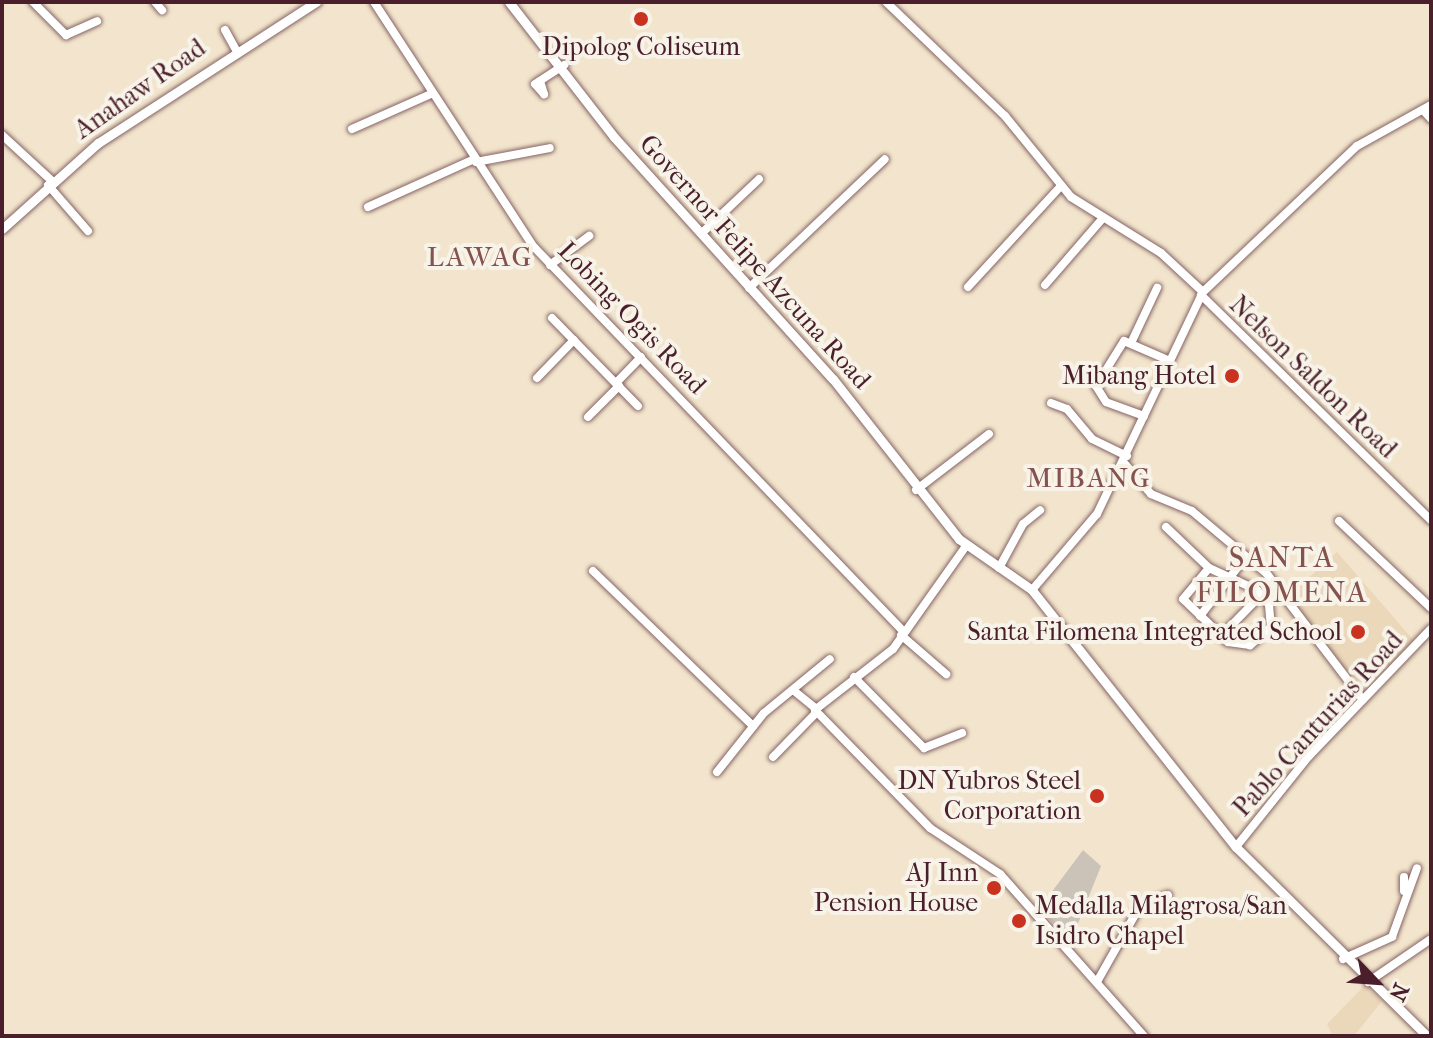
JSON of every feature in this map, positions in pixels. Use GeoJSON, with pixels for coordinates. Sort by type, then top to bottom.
{"type":"FeatureCollection","features":[{"type":"Feature","properties":{"kind":"street"},"geometry":{"type":"LineString","coordinates":[[33,2],[66,35],[97,21]]}},
{"type":"Feature","properties":{"kind":"street"},"geometry":{"type":"LineString","coordinates":[[155,2],[162,10]]}},
{"type":"Feature","properties":{"kind":"street","name":"Anahaw Road"},"geometry":{"type":"LineString","coordinates":[[2,229],[50,183],[236,50],[316,2]]}},
{"type":"Feature","properties":{"kind":"street","name":"Lobing Ogis Road"},"geometry":{"type":"LineString","coordinates":[[374,2],[474,161],[550,265],[902,633],[946,674]]}},
{"type":"Feature","properties":{"kind":"street","name":"Governor Felipe Azcuna Road"},"geometry":{"type":"LineString","coordinates":[[509,2],[564,65],[614,137],[703,232],[749,288],[844,392],[916,490],[966,546],[1032,590],[1236,847],[1343,959],[1427,1036]]}},
{"type":"Feature","properties":{"kind":"street","name":"Nelson Saldon Road"},"geometry":{"type":"LineString","coordinates":[[886,2],[1005,116],[1061,186],[1103,218],[1161,253],[1431,520]]}},
{"type":"Feature","properties":{"kind":"street"},"geometry":{"type":"LineString","coordinates":[[225,30],[236,50]]}},
{"type":"Feature","properties":{"kind":"street"},"geometry":{"type":"LineString","coordinates":[[540,81],[564,65]]}},
{"type":"Feature","properties":{"kind":"street"},"geometry":{"type":"LineString","coordinates":[[352,129],[431,94]]}},
{"type":"Feature","properties":{"kind":"street"},"geometry":{"type":"LineString","coordinates":[[1032,590],[1085,533],[1126,460],[1168,360],[1202,294],[1357,146],[1427,107],[1431,119]]}},
{"type":"Feature","properties":{"kind":"street"},"geometry":{"type":"LineString","coordinates":[[2,135],[50,183],[88,231]]}},
{"type":"Feature","properties":{"kind":"street"},"geometry":{"type":"LineString","coordinates":[[368,207],[474,161],[550,148]]}},
{"type":"Feature","properties":{"kind":"street"},"geometry":{"type":"LineString","coordinates":[[749,288],[885,159]]}},
{"type":"Feature","properties":{"kind":"street"},"geometry":{"type":"LineString","coordinates":[[703,232],[759,179]]}},
{"type":"Feature","properties":{"kind":"street"},"geometry":{"type":"LineString","coordinates":[[968,287],[1061,186]]}},
{"type":"Feature","properties":{"kind":"street"},"geometry":{"type":"LineString","coordinates":[[1045,285],[1103,218]]}},
{"type":"Feature","properties":{"kind":"street"},"geometry":{"type":"LineString","coordinates":[[550,265],[589,236]]}},
{"type":"Feature","properties":{"kind":"street"},"geometry":{"type":"LineString","coordinates":[[1144,416],[1096,390],[1115,350],[1132,341],[1157,288]]}},
{"type":"Feature","properties":{"kind":"street"},"geometry":{"type":"LineString","coordinates":[[552,318],[638,406]]}},
{"type":"Feature","properties":{"kind":"street"},"geometry":{"type":"LineString","coordinates":[[537,378],[574,340]]}},
{"type":"Feature","properties":{"kind":"street"},"geometry":{"type":"LineString","coordinates":[[1132,341],[1168,360]]}},
{"type":"Feature","properties":{"kind":"street"},"geometry":{"type":"LineString","coordinates":[[588,417],[641,357]]}},
{"type":"Feature","properties":{"kind":"street"},"geometry":{"type":"LineString","coordinates":[[1051,403],[1067,409],[1092,439],[1126,460],[1151,494],[1192,511],[1244,559],[1277,584],[1363,700]]}},
{"type":"Feature","properties":{"kind":"street"},"geometry":{"type":"LineString","coordinates":[[916,490],[989,434]]}},
{"type":"Feature","properties":{"kind":"street"},"geometry":{"type":"LineString","coordinates":[[999,568],[1023,524],[1040,510]]}},
{"type":"Feature","properties":{"kind":"street"},"geometry":{"type":"LineString","coordinates":[[1339,521],[1431,608]]}},
{"type":"Feature","properties":{"kind":"street"},"geometry":{"type":"LineString","coordinates":[[1166,527],[1209,568],[1261,595],[1271,627],[1250,645],[1221,636],[1183,599],[1209,568]]}},
{"type":"Feature","properties":{"kind":"street"},"geometry":{"type":"LineString","coordinates":[[773,757],[815,710],[902,633],[966,546]]}},
{"type":"Feature","properties":{"kind":"street"},"geometry":{"type":"LineString","coordinates":[[1200,616],[1232,580],[1244,559]]}},
{"type":"Feature","properties":{"kind":"street"},"geometry":{"type":"LineString","coordinates":[[593,571],[753,726]]}},
{"type":"Feature","properties":{"kind":"street"},"geometry":{"type":"LineString","coordinates":[[1221,636],[1261,595]]}},
{"type":"Feature","properties":{"kind":"street","name":"Pablo Canturias Road"},"geometry":{"type":"LineString","coordinates":[[1236,847],[1363,700],[1431,629]]}},
{"type":"Feature","properties":{"kind":"street"},"geometry":{"type":"LineString","coordinates":[[717,772],[753,726],[830,659]]}},
{"type":"Feature","properties":{"kind":"street"},"geometry":{"type":"LineString","coordinates":[[854,677],[924,748],[962,733]]}},
{"type":"Feature","properties":{"kind":"street"},"geometry":{"type":"LineString","coordinates":[[793,690],[930,828],[1000,874],[1098,980],[1144,1036]]}},
{"type":"Feature","properties":{"kind":"street"},"geometry":{"type":"LineString","coordinates":[[1404,891],[1417,868]]}},
{"type":"Feature","properties":{"kind":"street"},"geometry":{"type":"LineString","coordinates":[[1343,959],[1392,937],[1404,891],[1404,877]]}},
{"type":"Feature","properties":{"kind":"street"},"geometry":{"type":"LineString","coordinates":[[1098,980],[1136,911],[1168,895]]}},
{"type":"Feature","properties":{"kind":"street"},"geometry":{"type":"LineString","coordinates":[[1367,982],[1431,939]]}},
{"type":"Feature","properties":{"kind":"shaded area","name":"Santa Filomena Integrated School"},"geometry":{"type":"Polygon","coordinates":[[[1337,552],[1416,643],[1363,696],[1287,597],[1337,552]]]}},
{"type":"Feature","properties":{"kind":"shaded area"},"geometry":{"type":"Polygon","coordinates":[[[1083,850],[1101,866],[1071,941],[1039,909],[1083,850]]]}},
{"type":"Feature","properties":{"kind":"shaded area"},"geometry":{"type":"Polygon","coordinates":[[[1365,985],[1382,1001],[1354,1036],[1333,1036],[1327,1024],[1365,985]]]}},
{"type":"Feature","properties":{"kind":"place","name":"Dipolog Coliseum"},"geometry":{"type":"Point","coordinates":[641,19]}},
{"type":"Feature","properties":{"kind":"place","name":"Mibang Hotel"},"geometry":{"type":"Point","coordinates":[1232,376]}},
{"type":"Feature","properties":{"kind":"place","name":"Santa Filomena Integrated School"},"geometry":{"type":"Point","coordinates":[1358,632]}},
{"type":"Feature","properties":{"kind":"place","name":"DN Yubros Steel Corporation"},"geometry":{"type":"Point","coordinates":[1097,796]}},
{"type":"Feature","properties":{"kind":"place","name":"AJ Inn Pension House"},"geometry":{"type":"Point","coordinates":[994,888]}},
{"type":"Feature","properties":{"kind":"place","name":"Medalla Milagrosa/San Isidro Chapel"},"geometry":{"type":"Point","coordinates":[1019,921]}},
{"type":"Feature","properties":{"kind":"district","name":"LAWAG"},"geometry":{"type":"Point","coordinates":[480,257]}},
{"type":"Feature","properties":{"kind":"district","name":"MIBANG"},"geometry":{"type":"Point","coordinates":[1089,478]}},
{"type":"Feature","properties":{"kind":"district","name":"SANTA FILOMENA"},"geometry":{"type":"Point","coordinates":[1282,575]}}]}
